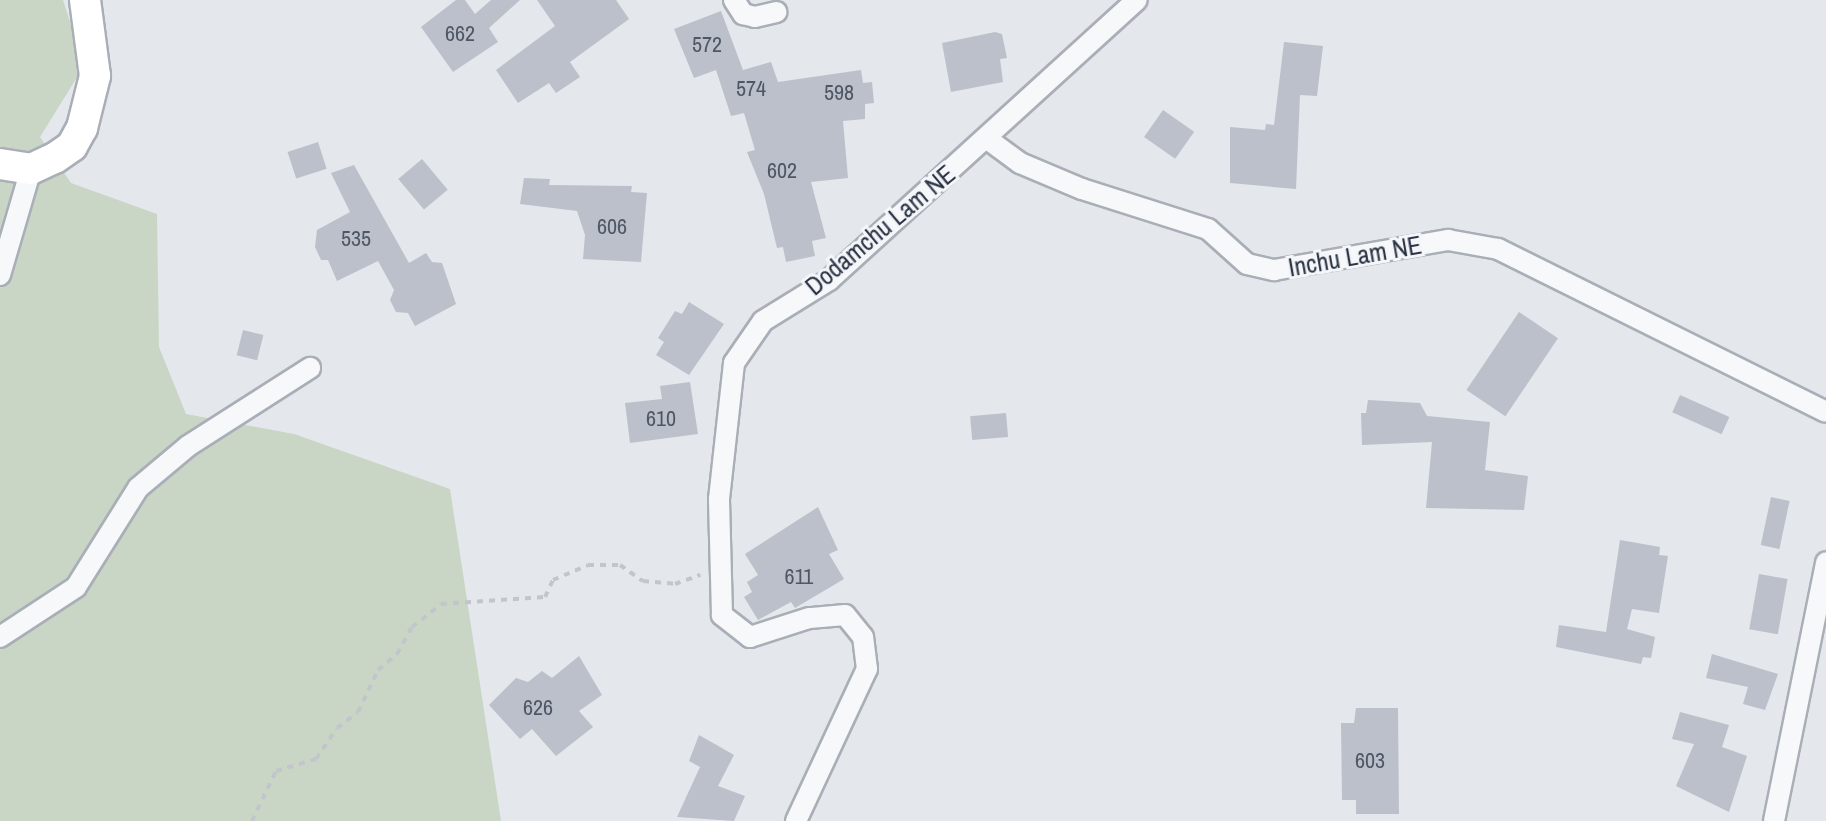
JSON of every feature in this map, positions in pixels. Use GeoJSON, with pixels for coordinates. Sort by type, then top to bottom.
{"type":"FeatureCollection","features":[{"type":"Feature","properties":{"kind":"main road"},"geometry":{"type":"LineString","coordinates":[[0,164],[31,169],[72,146],[82,128],[95,76],[85,0]]}},
{"type":"Feature","properties":{"kind":"street"},"geometry":{"type":"LineString","coordinates":[[734,0],[743,14],[755,17],[776,12]]}},
{"type":"Feature","properties":{"kind":"street"},"geometry":{"type":"LineString","coordinates":[[986,138],[1137,0]]}},
{"type":"Feature","properties":{"kind":"street","name":"Inchu Lam NE"},"geometry":{"type":"LineString","coordinates":[[986,138],[1020,163],[1082,189],[1208,229],[1247,264],[1274,270],[1448,240],[1498,249],[1826,412]]}},
{"type":"Feature","properties":{"kind":"street","name":"Dodamchu Lam NE"},"geometry":{"type":"LineString","coordinates":[[796,821],[867,669],[863,637],[845,615],[809,618],[750,637],[722,615],[719,499],[734,363],[763,321],[829,280],[986,138]]}},
{"type":"Feature","properties":{"kind":"street"},"geometry":{"type":"LineString","coordinates":[[0,275],[31,169]]}},
{"type":"Feature","properties":{"kind":"street"},"geometry":{"type":"LineString","coordinates":[[0,637],[76,587],[138,488],[188,446],[310,368]]}},
{"type":"Feature","properties":{"kind":"street"},"geometry":{"type":"LineString","coordinates":[[1774,821],[1826,562]]}},
{"type":"Feature","properties":{"kind":"path"},"geometry":{"type":"LineString","coordinates":[[252,821],[276,771],[316,759],[337,728],[358,712],[378,670],[397,654],[412,627],[441,604],[545,597],[553,580],[588,565],[620,565],[643,581],[675,584],[721,568]]}},
{"type":"Feature","properties":{"kind":"green space"},"geometry":{"type":"Polygon","coordinates":[[[0,0],[63,0],[84,66],[40,137],[71,183],[157,214],[159,347],[186,414],[294,434],[450,489],[501,821],[0,821],[0,0]]]}},
{"type":"Feature","properties":{"kind":"building"},"geometry":{"type":"Polygon","coordinates":[[[456,0],[465,0],[475,14],[491,0],[520,0],[489,28],[498,42],[453,72],[421,27],[456,0]]]}},
{"type":"Feature","properties":{"kind":"building"},"geometry":{"type":"Polygon","coordinates":[[[537,0],[616,0],[629,19],[570,62],[580,77],[556,93],[549,83],[518,103],[496,70],[555,26],[537,0]]]}},
{"type":"Feature","properties":{"kind":"building"},"geometry":{"type":"Polygon","coordinates":[[[721,11],[743,70],[771,62],[778,82],[861,70],[863,83],[872,82],[874,103],[865,104],[865,119],[843,121],[848,178],[811,182],[826,238],[812,241],[815,256],[786,262],[783,247],[777,248],[764,194],[747,152],[755,150],[744,113],[731,116],[716,70],[694,78],[674,29],[721,11]]]}},
{"type":"Feature","properties":{"kind":"building"},"geometry":{"type":"Polygon","coordinates":[[[995,32],[1002,34],[1007,58],[1000,59],[1003,82],[951,92],[942,43],[995,32]]]}},
{"type":"Feature","properties":{"kind":"building"},"geometry":{"type":"Polygon","coordinates":[[[1284,42],[1323,46],[1317,96],[1300,95],[1296,189],[1230,183],[1230,127],[1265,130],[1266,124],[1274,125],[1284,42]]]}},
{"type":"Feature","properties":{"kind":"building"},"geometry":{"type":"Polygon","coordinates":[[[1163,110],[1194,132],[1175,159],[1144,137],[1163,110]]]}},
{"type":"Feature","properties":{"kind":"building"},"geometry":{"type":"Polygon","coordinates":[[[318,142],[327,169],[296,179],[288,152],[318,142]]]}},
{"type":"Feature","properties":{"kind":"building"},"geometry":{"type":"Polygon","coordinates":[[[422,159],[448,190],[424,210],[398,179],[422,159]]]}},
{"type":"Feature","properties":{"kind":"building"},"geometry":{"type":"Polygon","coordinates":[[[354,165],[409,263],[426,253],[432,262],[442,263],[456,304],[415,326],[408,313],[396,312],[390,300],[394,290],[378,261],[337,281],[328,260],[321,260],[315,247],[317,230],[350,212],[331,173],[354,165]]]}},
{"type":"Feature","properties":{"kind":"building"},"geometry":{"type":"Polygon","coordinates":[[[524,178],[550,179],[549,185],[632,186],[631,192],[647,193],[641,262],[583,259],[585,235],[577,211],[520,204],[524,178]]]}},
{"type":"Feature","properties":{"kind":"building"},"geometry":{"type":"Polygon","coordinates":[[[689,302],[724,324],[689,375],[656,355],[664,342],[658,338],[675,311],[682,314],[689,302]]]}},
{"type":"Feature","properties":{"kind":"building"},"geometry":{"type":"Polygon","coordinates":[[[1519,312],[1558,338],[1505,416],[1466,390],[1519,312]]]}},
{"type":"Feature","properties":{"kind":"building"},"geometry":{"type":"Polygon","coordinates":[[[243,330],[263,335],[257,360],[237,355],[243,330]]]}},
{"type":"Feature","properties":{"kind":"building"},"geometry":{"type":"Polygon","coordinates":[[[690,382],[698,434],[630,443],[625,403],[662,399],[660,386],[690,382]]]}},
{"type":"Feature","properties":{"kind":"building"},"geometry":{"type":"Polygon","coordinates":[[[1680,395],[1729,417],[1722,434],[1672,412],[1680,395]]]}},
{"type":"Feature","properties":{"kind":"building"},"geometry":{"type":"Polygon","coordinates":[[[1368,400],[1420,403],[1427,416],[1490,422],[1485,470],[1528,476],[1524,510],[1426,508],[1432,442],[1362,445],[1361,413],[1366,413],[1368,400]]]}},
{"type":"Feature","properties":{"kind":"building"},"geometry":{"type":"Polygon","coordinates":[[[1006,413],[1008,437],[972,440],[970,416],[1006,413]]]}},
{"type":"Feature","properties":{"kind":"building"},"geometry":{"type":"Polygon","coordinates":[[[1771,497],[1790,501],[1779,549],[1761,545],[1771,497]]]}},
{"type":"Feature","properties":{"kind":"building"},"geometry":{"type":"Polygon","coordinates":[[[818,507],[838,550],[829,554],[844,579],[795,608],[791,602],[758,620],[744,597],[752,592],[747,582],[758,575],[745,554],[818,507]]]}},
{"type":"Feature","properties":{"kind":"building"},"geometry":{"type":"Polygon","coordinates":[[[1620,540],[1660,547],[1659,555],[1668,556],[1659,613],[1632,609],[1627,629],[1655,637],[1651,658],[1643,657],[1641,664],[1556,647],[1559,625],[1606,632],[1620,540]]]}},
{"type":"Feature","properties":{"kind":"building"},"geometry":{"type":"Polygon","coordinates":[[[1759,574],[1788,579],[1778,634],[1749,629],[1759,574]]]}},
{"type":"Feature","properties":{"kind":"building"},"geometry":{"type":"Polygon","coordinates":[[[1712,654],[1778,674],[1765,710],[1743,704],[1748,687],[1706,678],[1712,654]]]}},
{"type":"Feature","properties":{"kind":"building"},"geometry":{"type":"Polygon","coordinates":[[[579,656],[602,695],[579,711],[593,727],[556,756],[532,729],[520,739],[489,705],[516,678],[528,682],[542,671],[552,678],[579,656]]]}},
{"type":"Feature","properties":{"kind":"building"},"geometry":{"type":"Polygon","coordinates":[[[1356,708],[1398,708],[1399,814],[1356,814],[1356,800],[1342,800],[1341,723],[1354,723],[1356,708]]]}},
{"type":"Feature","properties":{"kind":"building"},"geometry":{"type":"Polygon","coordinates":[[[1680,712],[1729,725],[1722,747],[1747,756],[1729,812],[1676,786],[1694,744],[1672,739],[1680,712]]]}},
{"type":"Feature","properties":{"kind":"building"},"geometry":{"type":"Polygon","coordinates":[[[699,735],[734,755],[718,786],[745,796],[734,821],[677,817],[700,767],[689,761],[699,735]]]}}]}
